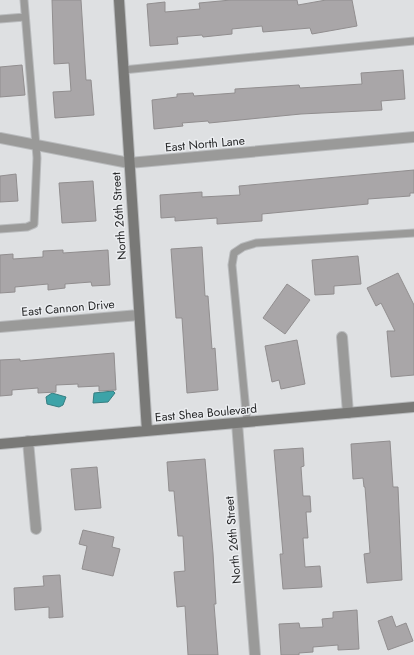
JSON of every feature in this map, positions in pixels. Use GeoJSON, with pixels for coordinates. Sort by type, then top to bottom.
{"type":"FeatureCollection","features":[{"type":"Feature","properties":{"kind":"street","name":"North 26th Street"},"geometry":{"type":"LineString","coordinates":[[119,0],[147,431]]}},
{"type":"Feature","properties":{"kind":"street","name":"East North Lane"},"geometry":{"type":"LineString","coordinates":[[0,138],[36,144],[110,161],[129,163],[414,137]]}},
{"type":"Feature","properties":{"kind":"street","name":"East Cannon Drive"},"geometry":{"type":"LineString","coordinates":[[0,327],[139,315]]}},
{"type":"Feature","properties":{"kind":"street"},"geometry":{"type":"LineString","coordinates":[[342,337],[348,412]]}},
{"type":"Feature","properties":{"kind":"street","name":"East Shea Boulevard"},"geometry":{"type":"LineString","coordinates":[[0,444],[414,407]]}},
{"type":"Feature","properties":{"kind":"street","name":"North 26th Street"},"geometry":{"type":"LineString","coordinates":[[242,423],[255,655]]}},
{"type":"Feature","properties":{"kind":"street"},"geometry":{"type":"LineString","coordinates":[[28,441],[36,529]]}},
{"type":"Feature","properties":{"kind":"lane"},"geometry":{"type":"LineString","coordinates":[[0,230],[27,227],[34,224],[37,158],[24,0]]}},
{"type":"Feature","properties":{"kind":"lane"},"geometry":{"type":"LineString","coordinates":[[0,19],[25,17]]}},
{"type":"Feature","properties":{"kind":"lane"},"geometry":{"type":"LineString","coordinates":[[123,70],[414,41]]}},
{"type":"Feature","properties":{"kind":"lane"},"geometry":{"type":"LineString","coordinates":[[242,423],[232,265],[234,253],[243,247],[256,244],[414,233]]}},
{"type":"Feature","properties":{"kind":"water"},"geometry":{"type":"Polygon","coordinates":[[[113,391],[115,393],[108,402],[93,403],[94,393],[113,391]]]}},
{"type":"Feature","properties":{"kind":"water"},"geometry":{"type":"Polygon","coordinates":[[[52,393],[66,397],[63,405],[59,407],[47,404],[46,397],[52,393]]]}},
{"type":"Feature","properties":{"kind":"building"},"geometry":{"type":"Polygon","coordinates":[[[52,0],[81,0],[86,80],[91,80],[94,115],[55,118],[53,92],[71,91],[69,63],[54,64],[52,0]]]}},
{"type":"Feature","properties":{"kind":"building"},"geometry":{"type":"Polygon","coordinates":[[[231,0],[297,0],[298,5],[326,0],[352,0],[357,26],[312,34],[310,28],[263,32],[262,26],[232,29],[232,34],[203,37],[202,35],[177,37],[178,44],[150,46],[147,4],[165,2],[165,12],[200,9],[199,3],[231,0]]]}},
{"type":"Feature","properties":{"kind":"building"},"geometry":{"type":"Polygon","coordinates":[[[22,65],[25,95],[0,97],[0,67],[22,65]]]}},
{"type":"Feature","properties":{"kind":"building"},"geometry":{"type":"Polygon","coordinates":[[[403,70],[405,99],[381,101],[382,110],[301,114],[209,123],[208,121],[182,123],[183,126],[154,129],[152,100],[177,97],[177,94],[193,93],[194,96],[235,93],[235,89],[299,85],[300,88],[362,84],[361,73],[403,70]]]}},
{"type":"Feature","properties":{"kind":"building"},"geometry":{"type":"Polygon","coordinates":[[[414,170],[414,193],[410,193],[410,196],[368,199],[368,204],[262,214],[262,221],[217,224],[217,218],[175,221],[175,217],[161,218],[160,195],[202,192],[202,197],[240,195],[239,186],[414,170]]]}},
{"type":"Feature","properties":{"kind":"building"},"geometry":{"type":"Polygon","coordinates":[[[16,174],[18,201],[0,202],[0,176],[16,174]]]}},
{"type":"Feature","properties":{"kind":"building"},"geometry":{"type":"Polygon","coordinates":[[[93,181],[96,221],[62,223],[59,183],[93,181]]]}},
{"type":"Feature","properties":{"kind":"building"},"geometry":{"type":"Polygon","coordinates":[[[202,247],[205,296],[208,296],[212,349],[215,348],[218,390],[187,393],[182,318],[176,318],[171,249],[202,247]]]}},
{"type":"Feature","properties":{"kind":"building"},"geometry":{"type":"Polygon","coordinates":[[[63,250],[63,253],[108,250],[110,285],[92,286],[91,282],[65,284],[65,288],[48,290],[48,284],[15,287],[15,292],[0,293],[0,255],[13,254],[13,259],[43,257],[43,251],[63,250]]]}},
{"type":"Feature","properties":{"kind":"building"},"geometry":{"type":"Polygon","coordinates":[[[358,256],[361,284],[334,286],[334,294],[315,295],[312,260],[358,256]]]}},
{"type":"Feature","properties":{"kind":"building"},"geometry":{"type":"Polygon","coordinates":[[[398,273],[414,305],[414,375],[391,377],[387,331],[395,331],[381,303],[376,306],[367,288],[398,273]]]}},
{"type":"Feature","properties":{"kind":"building"},"geometry":{"type":"Polygon","coordinates":[[[287,284],[310,300],[285,334],[263,318],[287,284]]]}},
{"type":"Feature","properties":{"kind":"building"},"geometry":{"type":"Polygon","coordinates":[[[297,340],[305,384],[281,389],[279,380],[272,382],[265,346],[297,340]]]}},
{"type":"Feature","properties":{"kind":"building"},"geometry":{"type":"Polygon","coordinates":[[[114,353],[116,390],[99,391],[99,386],[78,387],[78,384],[56,385],[56,392],[38,393],[38,388],[12,390],[12,395],[0,396],[0,360],[20,359],[20,361],[114,353]]]}},
{"type":"Feature","properties":{"kind":"building"},"geometry":{"type":"Polygon","coordinates":[[[390,441],[393,487],[398,487],[402,580],[367,583],[364,554],[370,553],[365,487],[363,478],[353,479],[351,444],[390,441]]]}},
{"type":"Feature","properties":{"kind":"building"},"geometry":{"type":"Polygon","coordinates":[[[303,448],[304,466],[301,467],[303,496],[310,496],[311,512],[306,512],[308,538],[303,538],[305,567],[320,566],[322,587],[283,589],[280,554],[283,554],[274,450],[303,448]]]}},
{"type":"Feature","properties":{"kind":"building"},"geometry":{"type":"Polygon","coordinates":[[[205,459],[213,553],[216,604],[214,604],[218,655],[188,655],[185,606],[177,607],[174,572],[185,571],[183,536],[178,536],[174,491],[169,491],[167,462],[205,459]]]}},
{"type":"Feature","properties":{"kind":"building"},"geometry":{"type":"Polygon","coordinates":[[[97,467],[101,508],[75,510],[71,469],[97,467]]]}},
{"type":"Feature","properties":{"kind":"building"},"geometry":{"type":"Polygon","coordinates":[[[83,530],[114,537],[112,547],[120,549],[113,576],[82,569],[87,546],[79,544],[83,530]]]}},
{"type":"Feature","properties":{"kind":"building"},"geometry":{"type":"Polygon","coordinates":[[[60,575],[63,617],[49,618],[49,607],[15,610],[14,588],[44,586],[43,576],[60,575]]]}},
{"type":"Feature","properties":{"kind":"building"},"geometry":{"type":"Polygon","coordinates":[[[357,610],[359,649],[338,650],[338,645],[313,647],[313,652],[299,653],[299,655],[281,655],[279,624],[299,623],[300,628],[323,627],[322,619],[333,618],[333,612],[357,610]]]}},
{"type":"Feature","properties":{"kind":"building"},"geometry":{"type":"Polygon","coordinates":[[[392,616],[396,627],[406,623],[413,641],[388,650],[378,621],[392,616]]]}}]}
